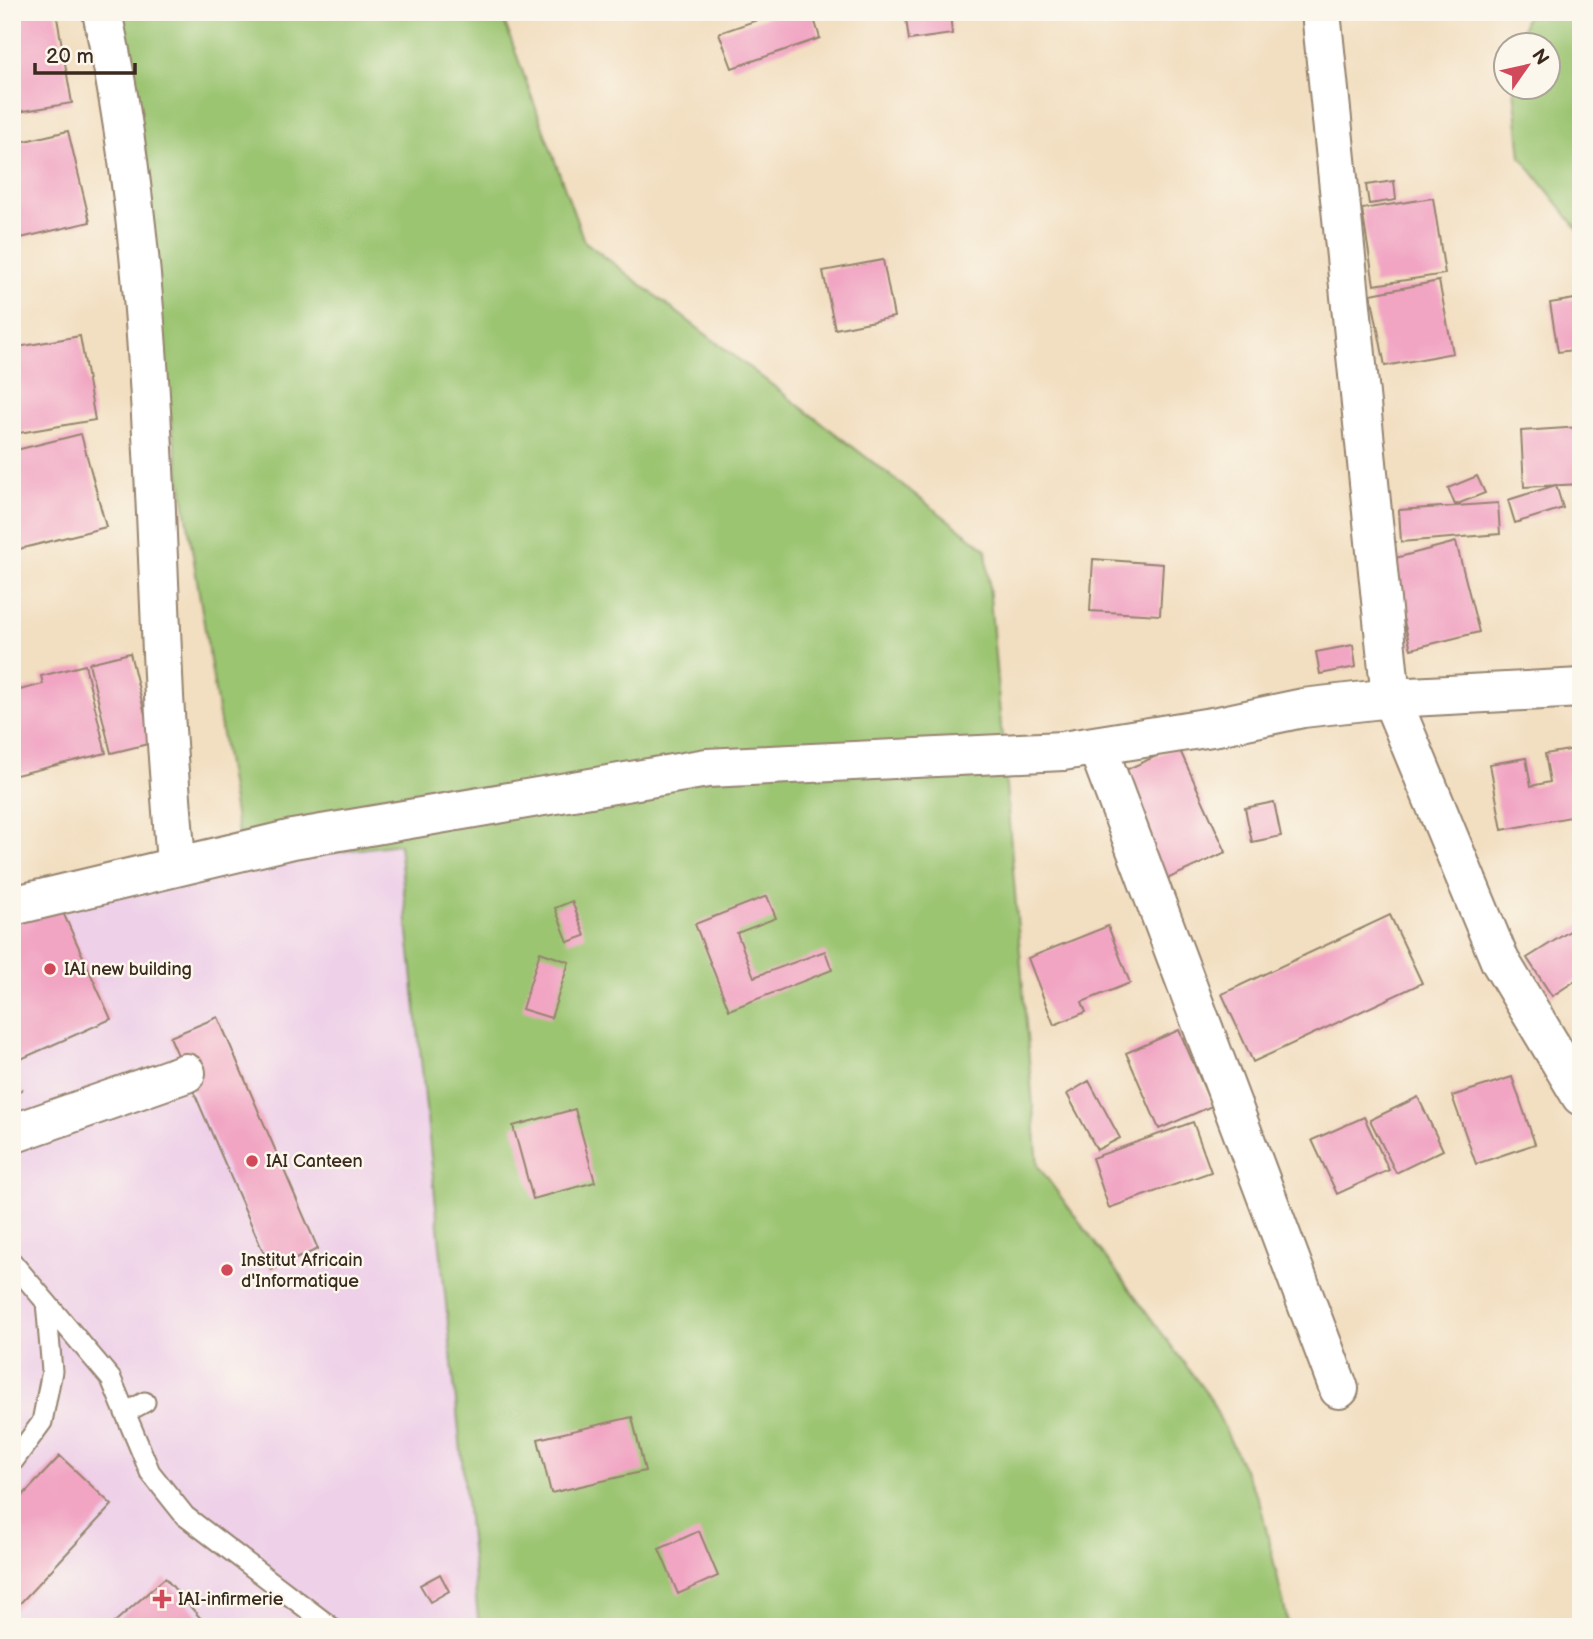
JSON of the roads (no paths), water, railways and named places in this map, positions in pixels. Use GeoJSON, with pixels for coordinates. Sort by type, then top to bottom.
{"type":"FeatureCollection","features":[{"type":"Feature","properties":{"kind":"street"},"geometry":{"type":"LineString","coordinates":[[102,12],[136,204],[157,496],[164,698],[176,864]]}},
{"type":"Feature","properties":{"kind":"street"},"geometry":{"type":"LineString","coordinates":[[1321,12],[1391,698],[1500,961],[1581,1096]]}},
{"type":"Feature","properties":{"kind":"street"},"geometry":{"type":"LineString","coordinates":[[12,906],[176,864],[293,839],[707,768],[1063,751],[1303,708],[1391,698],[1581,688]]}},
{"type":"Feature","properties":{"kind":"street"},"geometry":{"type":"LineString","coordinates":[[1097,746],[1339,1389]]}},
{"type":"Feature","properties":{"kind":"street"},"geometry":{"type":"LineString","coordinates":[[12,1135],[186,1073]]}},
{"type":"Feature","properties":{"kind":"lane"},"geometry":{"type":"LineString","coordinates":[[12,1262],[111,1379],[150,1472],[184,1516],[331,1627]]}},
{"type":"Feature","properties":{"kind":"lane"},"geometry":{"type":"LineString","coordinates":[[12,1463],[41,1422],[44,1409],[52,1371],[46,1302]]}},
{"type":"Feature","properties":{"kind":"lane"},"geometry":{"type":"LineString","coordinates":[[125,1413],[145,1402]]}},
{"type":"Feature","properties":{"kind":"place","name":"IAI new building"},"geometry":{"type":"Point","coordinates":[50,969]}},
{"type":"Feature","properties":{"kind":"place","name":"IAI Canteen"},"geometry":{"type":"Point","coordinates":[252,1161]}},
{"type":"Feature","properties":{"kind":"place","name":"Institut Africain d'Informatique"},"geometry":{"type":"Point","coordinates":[227,1270]}},
{"type":"Feature","properties":{"kind":"place","name":"IAI-infirmerie"},"geometry":{"type":"Point","coordinates":[162,1599]}}]}
